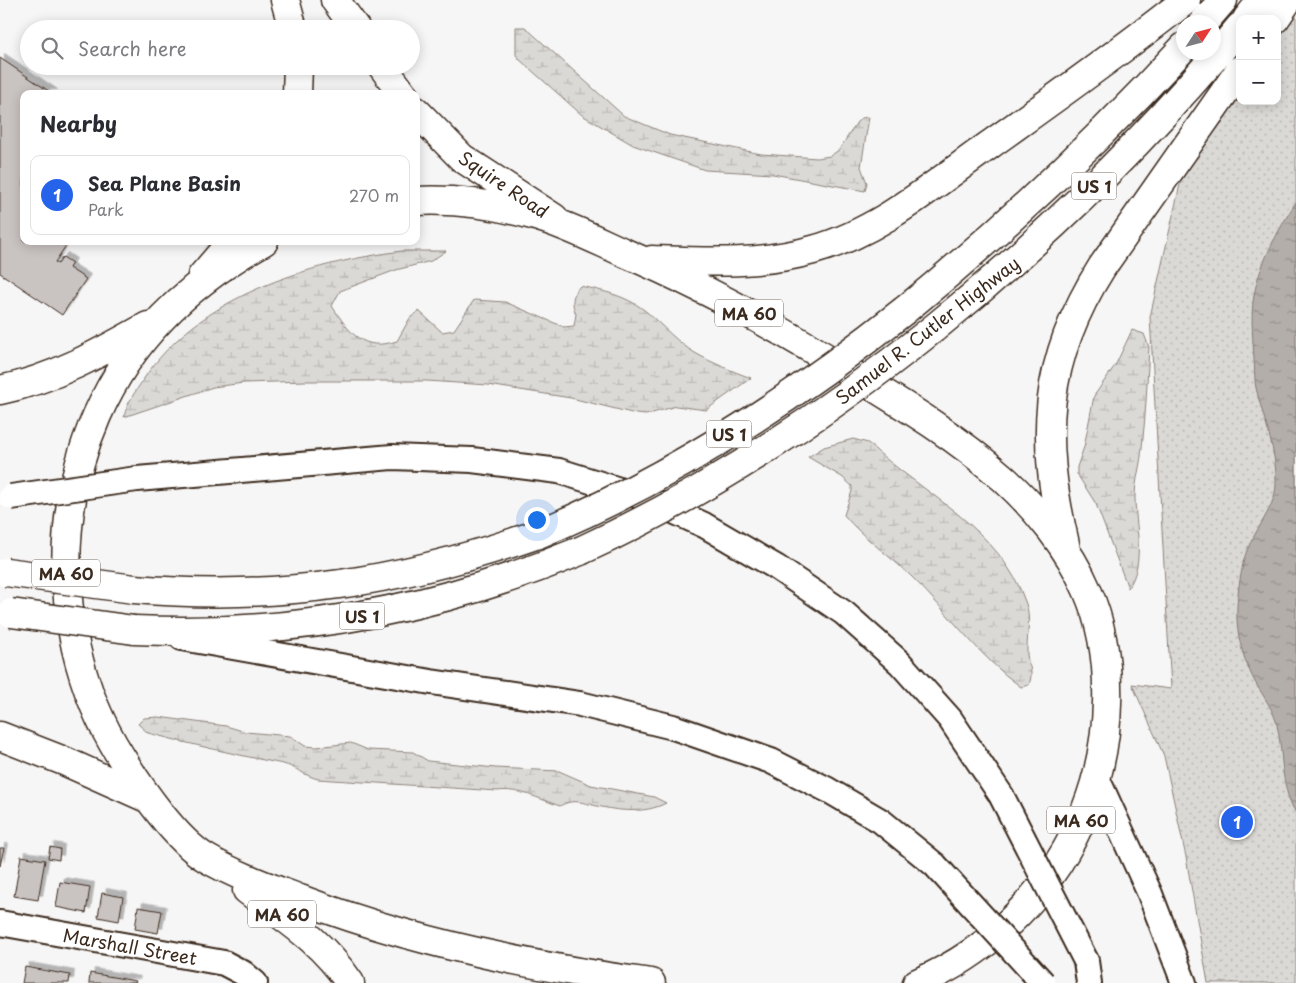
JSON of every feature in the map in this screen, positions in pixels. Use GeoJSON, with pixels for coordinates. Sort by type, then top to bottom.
{"type":"FeatureCollection","features":[{"type":"Feature","properties":{"kind":"main road"},"geometry":{"type":"LineString","coordinates":[[285,0],[291,20]]}},
{"type":"Feature","properties":{"kind":"main road"},"geometry":{"type":"LineString","coordinates":[[335,0],[349,20]]}},
{"type":"Feature","properties":{"kind":"main road"},"geometry":{"type":"LineString","coordinates":[[642,260],[761,261],[816,250],[860,232],[937,183],[1186,0]]}},
{"type":"Feature","properties":{"kind":"main road"},"geometry":{"type":"LineString","coordinates":[[1210,15],[1223,0]]}},
{"type":"Feature","properties":{"kind":"main road"},"geometry":{"type":"LineString","coordinates":[[1250,15],[1262,0]]}},
{"type":"Feature","properties":{"kind":"main road"},"geometry":{"type":"LineString","coordinates":[[1278,15],[1288,0]]}},
{"type":"Feature","properties":{"kind":"main road","name":"Samuel R. Cutler Highway"},"geometry":{"type":"LineString","coordinates":[[5,612],[134,630],[182,632],[252,630],[356,617],[460,594],[540,568],[580,552],[655,516],[759,454],[862,384],[934,330],[1024,253],[1076,204],[1157,121],[1236,32]]}},
{"type":"Feature","properties":{"kind":"main road","name":"Samuel R. Cutler Highway"},"geometry":{"type":"LineString","coordinates":[[3,571],[134,589],[198,593],[241,593],[346,584],[450,563],[538,534],[613,501],[720,440],[823,371],[905,310],[987,243],[1046,190],[1115,122],[1176,56]]}},
{"type":"Feature","properties":{"kind":"main road"},"geometry":{"type":"LineString","coordinates":[[297,90],[298,75]]}},
{"type":"Feature","properties":{"kind":"main road"},"geometry":{"type":"LineString","coordinates":[[389,75],[400,90]]}},
{"type":"Feature","properties":{"kind":"main road"},"geometry":{"type":"LineString","coordinates":[[1067,555],[1054,499],[1048,436],[1054,380],[1068,329],[1102,267],[1236,76]]}},
{"type":"Feature","properties":{"kind":"main road","name":"Squire Road"},"geometry":{"type":"LineString","coordinates":[[420,115],[462,158],[493,180],[575,230]]}},
{"type":"Feature","properties":{"kind":"main road"},"geometry":{"type":"LineString","coordinates":[[420,201],[455,201],[497,207],[541,217],[575,230]]}},
{"type":"Feature","properties":{"kind":"main road","name":"MA 60"},"geometry":{"type":"LineString","coordinates":[[575,230],[642,260],[767,323],[827,358],[945,433],[1016,490],[1036,512],[1067,555],[1087,590],[1092,604],[1105,668],[1106,722],[1096,776],[1089,800],[1068,845],[1028,903],[1006,926],[981,946],[954,964],[916,983]]}},
{"type":"Feature","properties":{"kind":"main road","name":"MA 60"},"geometry":{"type":"LineString","coordinates":[[228,245],[167,313],[119,374],[94,422],[74,484],[66,558],[70,621],[88,690],[115,747],[150,799],[176,830],[204,857],[305,932],[330,957],[350,983]]}},
{"type":"Feature","properties":{"kind":"main road"},"geometry":{"type":"LineString","coordinates":[[0,390],[33,382],[65,370],[167,313],[217,270],[258,245]]}},
{"type":"Feature","properties":{"kind":"main road"},"geometry":{"type":"LineString","coordinates":[[0,736],[64,761],[150,799]]}},
{"type":"Feature","properties":{"kind":"main road"},"geometry":{"type":"LineString","coordinates":[[204,857],[316,905],[402,932],[516,960],[651,983]]}},
{"type":"Feature","properties":{"kind":"street"},"geometry":{"type":"LineString","coordinates":[[6,497],[137,480],[392,457],[472,460],[559,470],[645,498],[704,525],[776,567],[844,612],[900,663],[950,719],[1001,795],[1087,972]]}},
{"type":"Feature","properties":{"kind":"street"},"geometry":{"type":"LineString","coordinates":[[134,630],[431,682],[580,704],[673,727],[771,761],[828,790],[881,821],[935,865],[1043,983]]}},
{"type":"Feature","properties":{"kind":"street"},"geometry":{"type":"LineString","coordinates":[[1096,776],[1150,894],[1184,983]]}},
{"type":"Feature","properties":{"kind":"street","name":"Marshall Street"},"geometry":{"type":"LineString","coordinates":[[0,923],[224,964],[243,973],[255,983]]}},
{"type":"Feature","properties":{"kind":"green space"},"geometry":{"type":"Polygon","coordinates":[[[1296,8],[1296,983],[1208,983],[1186,857],[1164,756],[1132,684],[1171,689],[1150,317],[1181,180],[1236,96],[1236,105],[1281,105],[1281,30],[1296,8]]]}},
{"type":"Feature","properties":{"kind":"green space"},"geometry":{"type":"Polygon","coordinates":[[[516,27],[525,27],[624,116],[670,135],[761,154],[817,158],[830,156],[839,150],[857,122],[862,118],[869,117],[861,167],[867,183],[865,191],[773,174],[705,170],[633,145],[582,115],[520,60],[516,55],[516,27]]]}},
{"type":"Feature","properties":{"kind":"green space"},"geometry":{"type":"Polygon","coordinates":[[[402,251],[446,251],[431,261],[396,270],[340,291],[332,306],[351,332],[366,342],[385,344],[397,341],[410,318],[419,311],[442,332],[454,330],[474,300],[505,302],[564,327],[574,326],[576,314],[573,299],[580,286],[607,292],[632,302],[648,313],[688,349],[722,367],[751,378],[706,410],[676,406],[646,415],[571,398],[488,385],[427,381],[305,381],[244,383],[213,387],[124,417],[127,406],[143,380],[166,351],[193,326],[224,305],[258,288],[293,275],[330,264],[402,251]]]}},
{"type":"Feature","properties":{"kind":"green space"},"geometry":{"type":"Polygon","coordinates":[[[1132,330],[1144,334],[1149,347],[1143,435],[1135,491],[1138,556],[1137,567],[1128,588],[1096,504],[1077,474],[1077,467],[1084,447],[1094,396],[1116,364],[1132,330]]]}},
{"type":"Feature","properties":{"kind":"green space"},"geometry":{"type":"Polygon","coordinates":[[[853,439],[868,443],[958,514],[998,554],[1014,577],[1026,604],[1029,620],[1027,655],[1031,670],[1029,685],[1021,687],[1005,675],[977,648],[911,576],[859,531],[844,515],[852,486],[842,477],[808,457],[824,447],[853,439]]]}},
{"type":"Feature","properties":{"kind":"green space"},"geometry":{"type":"Polygon","coordinates":[[[158,717],[226,726],[246,732],[290,736],[305,746],[316,747],[351,743],[368,750],[413,752],[428,761],[495,768],[559,771],[591,785],[654,797],[666,803],[641,810],[614,809],[578,802],[569,802],[560,806],[529,795],[505,790],[318,779],[283,764],[148,733],[138,724],[144,718],[158,717]]]}},
{"type":"Feature","properties":{"kind":"water"},"geometry":{"type":"Polygon","coordinates":[[[1296,202],[1296,813],[1284,780],[1274,715],[1246,663],[1239,635],[1237,608],[1240,580],[1246,554],[1250,543],[1272,504],[1276,484],[1273,449],[1255,384],[1252,331],[1253,302],[1255,289],[1264,263],[1282,225],[1296,202]]]}},
{"type":"Feature","properties":{"kind":"building"},"geometry":{"type":"Polygon","coordinates":[[[0,58],[20,72],[20,75],[25,75],[47,90],[20,90],[20,245],[66,245],[55,262],[58,264],[63,257],[72,263],[69,268],[86,279],[62,315],[0,273],[0,58]]]}},
{"type":"Feature","properties":{"kind":"building"},"geometry":{"type":"Polygon","coordinates":[[[50,847],[60,849],[59,860],[48,858],[50,847]]]}},
{"type":"Feature","properties":{"kind":"building"},"geometry":{"type":"Polygon","coordinates":[[[0,848],[4,848],[0,866],[0,848]]]}},
{"type":"Feature","properties":{"kind":"building"},"geometry":{"type":"Polygon","coordinates":[[[21,856],[45,860],[38,900],[14,896],[21,856]]]}},
{"type":"Feature","properties":{"kind":"building"},"geometry":{"type":"Polygon","coordinates":[[[60,882],[90,887],[86,913],[56,907],[60,882]]]}},
{"type":"Feature","properties":{"kind":"building"},"geometry":{"type":"Polygon","coordinates":[[[102,893],[123,897],[119,921],[98,917],[102,893]]]}},
{"type":"Feature","properties":{"kind":"building"},"geometry":{"type":"Polygon","coordinates":[[[138,907],[162,911],[158,933],[135,929],[138,907]]]}},
{"type":"Feature","properties":{"kind":"building"},"geometry":{"type":"Polygon","coordinates":[[[25,967],[70,975],[69,983],[22,983],[25,967]]]}},
{"type":"Feature","properties":{"kind":"building"},"geometry":{"type":"Polygon","coordinates":[[[90,973],[136,981],[135,983],[89,983],[90,973]]]}},
{"type":"Feature","properties":{"kind":"place","name":"Sea Plane Basin"},"geometry":{"type":"Point","coordinates":[1237,822]}}]}
